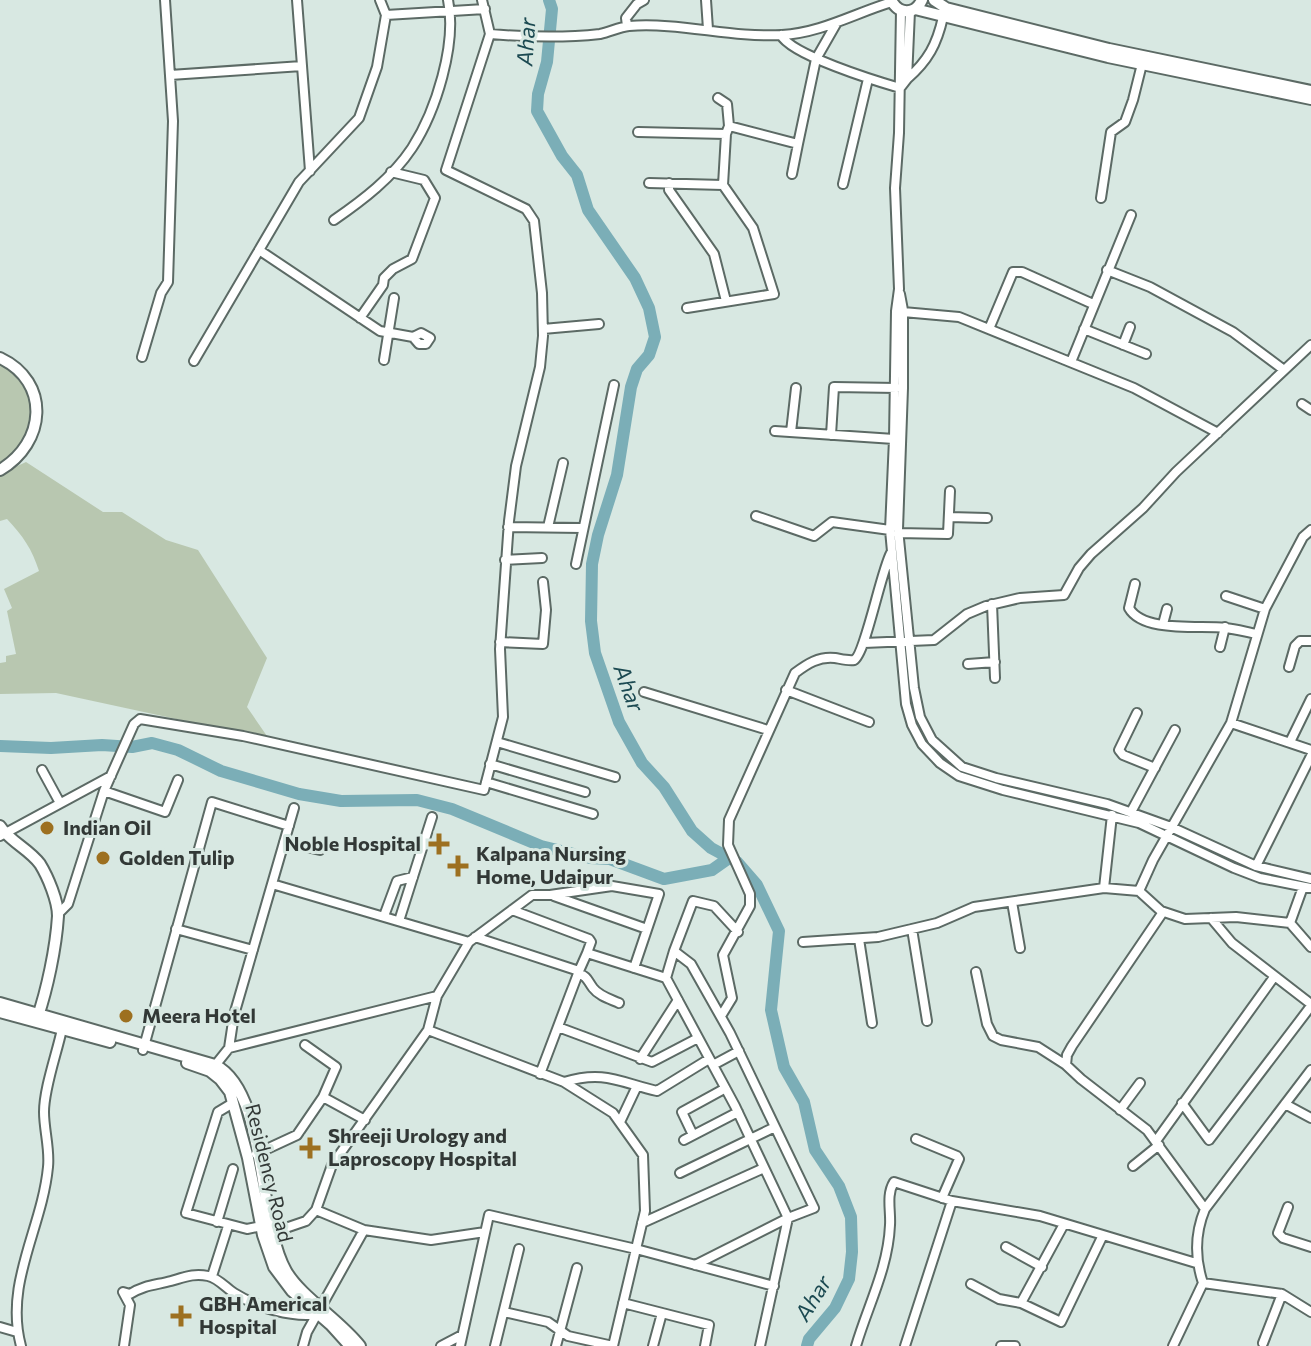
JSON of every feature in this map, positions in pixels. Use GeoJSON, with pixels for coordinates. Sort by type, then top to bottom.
{"type":"FeatureCollection","features":[{"type":"Feature","properties":{"kind":"main road"},"geometry":{"type":"LineString","coordinates":[[934,0],[946,8],[1040,32],[1311,91]]}},
{"type":"Feature","properties":{"kind":"main road"},"geometry":{"type":"LineString","coordinates":[[905,6],[1142,64],[1311,99]]}},
{"type":"Feature","properties":{"kind":"main road"},"geometry":{"type":"LineString","coordinates":[[0,349],[4,359],[30,385],[37,409],[36,424],[24,451],[0,470]]}},
{"type":"Feature","properties":{"kind":"main road"},"geometry":{"type":"LineString","coordinates":[[1,831],[17,841],[39,863],[58,914],[48,980],[37,1018]]}},
{"type":"Feature","properties":{"kind":"main road"},"geometry":{"type":"LineString","coordinates":[[0,1003],[62,1029],[144,1048]]}},
{"type":"Feature","properties":{"kind":"main road"},"geometry":{"type":"LineString","coordinates":[[0,1012],[37,1018],[228,1071],[246,1107],[253,1155]]}},
{"type":"Feature","properties":{"kind":"main road","name":"Residency Road"},"geometry":{"type":"LineString","coordinates":[[212,1068],[230,1092],[253,1155],[274,1267],[292,1291],[321,1310],[350,1346]]}},
{"type":"Feature","properties":{"kind":"main road"},"geometry":{"type":"LineString","coordinates":[[321,1310],[360,1346]]}},
{"type":"Feature","properties":{"kind":"street"},"geometry":{"type":"LineString","coordinates":[[142,357],[161,293],[168,282],[173,121],[165,0]]}},
{"type":"Feature","properties":{"kind":"street"},"geometry":{"type":"LineString","coordinates":[[297,0],[310,171]]}},
{"type":"Feature","properties":{"kind":"street"},"geometry":{"type":"LineString","coordinates":[[194,361],[299,182],[359,118],[377,67],[386,15],[380,0]]}},
{"type":"Feature","properties":{"kind":"street"},"geometry":{"type":"LineString","coordinates":[[334,220],[372,193],[411,150],[441,82],[450,11],[448,0]]}},
{"type":"Feature","properties":{"kind":"street"},"geometry":{"type":"LineString","coordinates":[[627,26],[626,18],[644,0]]}},
{"type":"Feature","properties":{"kind":"street"},"geometry":{"type":"LineString","coordinates":[[706,0],[708,29]]}},
{"type":"Feature","properties":{"kind":"street"},"geometry":{"type":"LineString","coordinates":[[58,914],[68,904],[104,791],[134,724],[140,719],[229,733],[484,790],[503,717],[500,642],[508,527],[516,466],[540,367],[543,329],[534,221],[526,209],[446,170],[490,34],[484,5],[450,11],[386,15]]}},
{"type":"Feature","properties":{"kind":"street"},"geometry":{"type":"LineString","coordinates":[[490,34],[601,34],[627,26],[781,35],[836,24],[864,11],[905,6]]}},
{"type":"Feature","properties":{"kind":"street"},"geometry":{"type":"LineString","coordinates":[[905,6],[907,79]]}},
{"type":"Feature","properties":{"kind":"street"},"geometry":{"type":"LineString","coordinates":[[905,6],[895,188],[899,289],[903,312],[892,551],[904,642],[920,717],[932,740],[962,767],[1131,812],[1234,868],[1260,878],[1307,888],[1290,923]]}},
{"type":"Feature","properties":{"kind":"street"},"geometry":{"type":"LineString","coordinates":[[900,88],[934,48],[943,17]]}},
{"type":"Feature","properties":{"kind":"street"},"geometry":{"type":"LineString","coordinates":[[792,174],[816,59],[836,24]]}},
{"type":"Feature","properties":{"kind":"street"},"geometry":{"type":"LineString","coordinates":[[781,35],[784,41],[816,59],[900,88]]}},
{"type":"Feature","properties":{"kind":"street"},"geometry":{"type":"LineString","coordinates":[[1101,198],[1111,132],[1125,122],[1142,64]]}},
{"type":"Feature","properties":{"kind":"street"},"geometry":{"type":"LineString","coordinates":[[170,75],[302,66]]}},
{"type":"Feature","properties":{"kind":"street"},"geometry":{"type":"LineString","coordinates":[[843,184],[868,79]]}},
{"type":"Feature","properties":{"kind":"street"},"geometry":{"type":"LineString","coordinates":[[687,308],[774,294],[753,228],[723,185],[727,104],[718,98]]}},
{"type":"Feature","properties":{"kind":"street"},"geometry":{"type":"LineString","coordinates":[[638,132],[728,130],[798,144]]}},
{"type":"Feature","properties":{"kind":"street"},"geometry":{"type":"LineString","coordinates":[[360,318],[383,285],[384,278],[412,259],[435,198],[424,180],[391,172]]}},
{"type":"Feature","properties":{"kind":"street"},"geometry":{"type":"LineString","coordinates":[[649,183],[723,185]]}},
{"type":"Feature","properties":{"kind":"street"},"geometry":{"type":"LineString","coordinates":[[669,183],[669,190],[714,254],[726,301]]}},
{"type":"Feature","properties":{"kind":"street"},"geometry":{"type":"LineString","coordinates":[[1071,362],[1131,215]]}},
{"type":"Feature","properties":{"kind":"street"},"geometry":{"type":"LineString","coordinates":[[259,250],[380,331],[413,337]]}},
{"type":"Feature","properties":{"kind":"street"},"geometry":{"type":"LineString","coordinates":[[1107,270],[1161,292],[1233,332],[1284,370]]}},
{"type":"Feature","properties":{"kind":"street"},"geometry":{"type":"LineString","coordinates":[[989,329],[1013,272],[1022,272],[1093,304]]}},
{"type":"Feature","properties":{"kind":"street"},"geometry":{"type":"LineString","coordinates":[[899,289],[896,311],[899,388],[894,439],[894,531],[906,704],[922,744],[940,763],[959,776],[1169,831],[1256,866],[1311,879]]}},
{"type":"Feature","properties":{"kind":"street"},"geometry":{"type":"LineString","coordinates":[[384,360],[394,298]]}},
{"type":"Feature","properties":{"kind":"street"},"geometry":{"type":"LineString","coordinates":[[903,312],[959,317],[1134,388],[1218,433]]}},
{"type":"Feature","properties":{"kind":"street"},"geometry":{"type":"LineString","coordinates":[[543,329],[599,324]]}},
{"type":"Feature","properties":{"kind":"street"},"geometry":{"type":"LineString","coordinates":[[1123,345],[1130,327]]}},
{"type":"Feature","properties":{"kind":"street"},"geometry":{"type":"LineString","coordinates":[[1084,329],[1146,354]]}},
{"type":"Feature","properties":{"kind":"street"},"geometry":{"type":"LineString","coordinates":[[864,643],[934,640],[967,614],[992,604],[1020,598],[1064,595],[1091,554],[1143,508],[1176,472],[1311,345]]}},
{"type":"Feature","properties":{"kind":"street"},"geometry":{"type":"LineString","coordinates":[[576,564],[614,385]]}},
{"type":"Feature","properties":{"kind":"street"},"geometry":{"type":"LineString","coordinates":[[831,435],[834,387],[899,388]]}},
{"type":"Feature","properties":{"kind":"street"},"geometry":{"type":"LineString","coordinates":[[791,432],[796,388]]}},
{"type":"Feature","properties":{"kind":"street"},"geometry":{"type":"LineString","coordinates":[[1302,404],[1311,410]]}},
{"type":"Feature","properties":{"kind":"street"},"geometry":{"type":"LineString","coordinates":[[775,431],[894,439]]}},
{"type":"Feature","properties":{"kind":"street"},"geometry":{"type":"LineString","coordinates":[[548,527],[563,463]]}},
{"type":"Feature","properties":{"kind":"street"},"geometry":{"type":"LineString","coordinates":[[756,516],[814,536],[832,522],[946,536],[950,491]]}},
{"type":"Feature","properties":{"kind":"street"},"geometry":{"type":"LineString","coordinates":[[949,517],[987,518]]}},
{"type":"Feature","properties":{"kind":"street"},"geometry":{"type":"LineString","coordinates":[[508,527],[582,528]]}},
{"type":"Feature","properties":{"kind":"street"},"geometry":{"type":"LineString","coordinates":[[1139,891],[1169,831],[1231,723],[1265,609],[1303,537],[1311,530]]}},
{"type":"Feature","properties":{"kind":"street"},"geometry":{"type":"LineString","coordinates":[[721,1016],[732,998],[723,955],[750,906],[750,894],[728,845],[729,820],[795,673],[829,658],[852,661],[858,657],[883,568],[892,551]]}},
{"type":"Feature","properties":{"kind":"street"},"geometry":{"type":"LineString","coordinates":[[505,560],[542,558]]}},
{"type":"Feature","properties":{"kind":"street"},"geometry":{"type":"LineString","coordinates":[[500,642],[543,644],[546,610],[543,582]]}},
{"type":"Feature","properties":{"kind":"street"},"geometry":{"type":"LineString","coordinates":[[1135,584],[1129,608],[1131,612],[1163,624],[1225,627],[1257,634]]}},
{"type":"Feature","properties":{"kind":"street"},"geometry":{"type":"LineString","coordinates":[[1226,596],[1265,609]]}},
{"type":"Feature","properties":{"kind":"street"},"geometry":{"type":"LineString","coordinates":[[992,604],[995,678]]}},
{"type":"Feature","properties":{"kind":"street"},"geometry":{"type":"LineString","coordinates":[[1163,624],[1167,609]]}},
{"type":"Feature","properties":{"kind":"street"},"geometry":{"type":"LineString","coordinates":[[1220,647],[1225,627]]}},
{"type":"Feature","properties":{"kind":"street"},"geometry":{"type":"LineString","coordinates":[[1289,667],[1295,646],[1300,641],[1311,641]]}},
{"type":"Feature","properties":{"kind":"street"},"geometry":{"type":"LineString","coordinates":[[968,664],[995,662]]}},
{"type":"Feature","properties":{"kind":"street"},"geometry":{"type":"LineString","coordinates":[[786,690],[869,722]]}},
{"type":"Feature","properties":{"kind":"street"},"geometry":{"type":"LineString","coordinates":[[644,692],[768,730]]}},
{"type":"Feature","properties":{"kind":"street"},"geometry":{"type":"LineString","coordinates":[[1290,742],[1311,699]]}},
{"type":"Feature","properties":{"kind":"street"},"geometry":{"type":"LineString","coordinates":[[1137,713],[1119,750],[1123,755],[1155,768]]}},
{"type":"Feature","properties":{"kind":"street"},"geometry":{"type":"LineString","coordinates":[[1231,723],[1311,750]]}},
{"type":"Feature","properties":{"kind":"street"},"geometry":{"type":"LineString","coordinates":[[1131,812],[1175,730]]}},
{"type":"Feature","properties":{"kind":"street"},"geometry":{"type":"LineString","coordinates":[[497,742],[615,777]]}},
{"type":"Feature","properties":{"kind":"street"},"geometry":{"type":"LineString","coordinates":[[1256,866],[1311,756]]}},
{"type":"Feature","properties":{"kind":"street"},"geometry":{"type":"LineString","coordinates":[[490,764],[585,792]]}},
{"type":"Feature","properties":{"kind":"street"},"geometry":{"type":"LineString","coordinates":[[42,770],[60,803]]}},
{"type":"Feature","properties":{"kind":"street"},"geometry":{"type":"LineString","coordinates":[[1,831],[111,776]]}},
{"type":"Feature","properties":{"kind":"street"},"geometry":{"type":"LineString","coordinates":[[104,791],[165,812],[178,780]]}},
{"type":"Feature","properties":{"kind":"street"},"geometry":{"type":"LineString","coordinates":[[486,782],[593,814]]}},
{"type":"Feature","properties":{"kind":"street"},"geometry":{"type":"LineString","coordinates":[[144,1048],[212,802],[289,826]]}},
{"type":"Feature","properties":{"kind":"street"},"geometry":{"type":"LineString","coordinates":[[212,1068],[229,1048],[234,1015],[294,808]]}},
{"type":"Feature","properties":{"kind":"street"},"geometry":{"type":"LineString","coordinates":[[1104,888],[1112,815]]}},
{"type":"Feature","properties":{"kind":"street"},"geometry":{"type":"LineString","coordinates":[[399,921],[432,817]]}},
{"type":"Feature","properties":{"kind":"street"},"geometry":{"type":"LineString","coordinates":[[284,842],[320,850]]}},
{"type":"Feature","properties":{"kind":"street"},"geometry":{"type":"LineString","coordinates":[[384,916],[397,881],[413,877]]}},
{"type":"Feature","properties":{"kind":"street"},"geometry":{"type":"LineString","coordinates":[[272,884],[579,972],[603,996],[619,1003]]}},
{"type":"Feature","properties":{"kind":"street"},"geometry":{"type":"LineString","coordinates":[[233,1103],[218,1112],[186,1213],[228,1226],[266,1231],[306,1221],[316,1210],[332,1165],[428,1030],[437,996],[472,940],[532,895],[612,886],[659,894],[634,968]]}},
{"type":"Feature","properties":{"kind":"street"},"geometry":{"type":"LineString","coordinates":[[803,942],[878,937],[937,923],[974,907],[1104,888],[1139,891],[1163,912],[1185,919],[1236,917],[1290,923],[1311,947]]}},
{"type":"Feature","properties":{"kind":"street"},"geometry":{"type":"LineString","coordinates":[[550,895],[647,929]]}},
{"type":"Feature","properties":{"kind":"street"},"geometry":{"type":"LineString","coordinates":[[666,978],[693,901],[714,906],[738,932]]}},
{"type":"Feature","properties":{"kind":"street"},"geometry":{"type":"LineString","coordinates":[[1012,902],[1020,948]]}},
{"type":"Feature","properties":{"kind":"street"},"geometry":{"type":"LineString","coordinates":[[512,910],[591,942],[540,1074]]}},
{"type":"Feature","properties":{"kind":"street"},"geometry":{"type":"LineString","coordinates":[[1066,1065],[1072,1046],[1163,912]]}},
{"type":"Feature","properties":{"kind":"street"},"geometry":{"type":"LineString","coordinates":[[1182,1103],[1209,1140],[1311,1005],[1232,943],[1211,918]]}},
{"type":"Feature","properties":{"kind":"street"},"geometry":{"type":"LineString","coordinates":[[176,929],[253,950]]}},
{"type":"Feature","properties":{"kind":"street"},"geometry":{"type":"LineString","coordinates":[[912,929],[927,1021]]}},
{"type":"Feature","properties":{"kind":"street"},"geometry":{"type":"LineString","coordinates":[[859,939],[872,1023]]}},
{"type":"Feature","properties":{"kind":"street"},"geometry":{"type":"LineString","coordinates":[[674,951],[691,964],[721,1016],[814,1208],[695,1265]]}},
{"type":"Feature","properties":{"kind":"street"},"geometry":{"type":"LineString","coordinates":[[587,953],[666,978],[738,1112],[788,1218],[760,1346]]}},
{"type":"Feature","properties":{"kind":"street"},"geometry":{"type":"LineString","coordinates":[[976,972],[987,1024],[993,1036],[1038,1047],[1066,1065],[1147,1130],[1205,1209]]}},
{"type":"Feature","properties":{"kind":"street"},"geometry":{"type":"LineString","coordinates":[[1133,1166],[1157,1143],[1182,1103],[1274,977]]}},
{"type":"Feature","properties":{"kind":"street"},"geometry":{"type":"LineString","coordinates":[[229,1048],[437,996]]}},
{"type":"Feature","properties":{"kind":"street"},"geometry":{"type":"LineString","coordinates":[[640,1059],[678,1000]]}},
{"type":"Feature","properties":{"kind":"street"},"geometry":{"type":"LineString","coordinates":[[558,1027],[652,1062],[698,1038]]}},
{"type":"Feature","properties":{"kind":"street"},"geometry":{"type":"LineString","coordinates":[[21,1346],[17,1332],[16,1301],[20,1271],[43,1195],[48,1165],[43,1109],[62,1029]]}},
{"type":"Feature","properties":{"kind":"street"},"geometry":{"type":"LineString","coordinates":[[428,1030],[564,1082],[613,1113],[643,1155],[645,1211],[613,1346],[568,1336],[548,1322],[504,1312]]}},
{"type":"Feature","properties":{"kind":"street"},"geometry":{"type":"LineString","coordinates":[[253,1155],[297,1135],[323,1097],[336,1067],[305,1045]]}},
{"type":"Feature","properties":{"kind":"street"},"geometry":{"type":"LineString","coordinates":[[564,1082],[587,1075],[626,1081],[657,1091],[739,1051]]}},
{"type":"Feature","properties":{"kind":"street"},"geometry":{"type":"LineString","coordinates":[[1173,1346],[1203,1283],[1196,1263],[1200,1221],[1205,1209],[1311,1070]]}},
{"type":"Feature","properties":{"kind":"street"},"geometry":{"type":"LineString","coordinates":[[1120,1110],[1140,1083]]}},
{"type":"Feature","properties":{"kind":"street"},"geometry":{"type":"LineString","coordinates":[[620,1122],[637,1086]]}},
{"type":"Feature","properties":{"kind":"street"},"geometry":{"type":"LineString","coordinates":[[693,1135],[682,1112],[724,1089]]}},
{"type":"Feature","properties":{"kind":"street"},"geometry":{"type":"LineString","coordinates":[[323,1097],[365,1120]]}},
{"type":"Feature","properties":{"kind":"street"},"geometry":{"type":"LineString","coordinates":[[1285,1104],[1311,1118]]}},
{"type":"Feature","properties":{"kind":"street"},"geometry":{"type":"LineString","coordinates":[[684,1140],[738,1112]]}},
{"type":"Feature","properties":{"kind":"street"},"geometry":{"type":"LineString","coordinates":[[680,1173],[775,1127]]}},
{"type":"Feature","properties":{"kind":"street"},"geometry":{"type":"LineString","coordinates":[[916,1139],[959,1159],[942,1198]]}},
{"type":"Feature","properties":{"kind":"street"},"geometry":{"type":"LineString","coordinates":[[642,1223],[764,1168]]}},
{"type":"Feature","properties":{"kind":"street"},"geometry":{"type":"LineString","coordinates":[[217,1222],[233,1169]]}},
{"type":"Feature","properties":{"kind":"street"},"geometry":{"type":"LineString","coordinates":[[856,1346],[878,1287],[889,1244],[891,1186],[894,1182],[952,1201],[1040,1216],[1196,1263]]}},
{"type":"Feature","properties":{"kind":"street"},"geometry":{"type":"LineString","coordinates":[[905,1346],[952,1201]]}},
{"type":"Feature","properties":{"kind":"street"},"geometry":{"type":"LineString","coordinates":[[1288,1207],[1278,1233],[1283,1238],[1311,1247]]}},
{"type":"Feature","properties":{"kind":"street"},"geometry":{"type":"LineString","coordinates":[[316,1210],[364,1230],[431,1240],[485,1232]]}},
{"type":"Feature","properties":{"kind":"street"},"geometry":{"type":"LineString","coordinates":[[460,1346],[489,1215],[636,1249],[774,1286]]}},
{"type":"Feature","properties":{"kind":"street"},"geometry":{"type":"LineString","coordinates":[[1021,1303],[1064,1224]]}},
{"type":"Feature","properties":{"kind":"street"},"geometry":{"type":"LineString","coordinates":[[212,1276],[228,1226]]}},
{"type":"Feature","properties":{"kind":"street"},"geometry":{"type":"LineString","coordinates":[[303,1346],[307,1332],[364,1230]]}},
{"type":"Feature","properties":{"kind":"street"},"geometry":{"type":"LineString","coordinates":[[971,1284],[999,1299],[1012,1304],[1021,1303],[1061,1322],[1102,1237]]}},
{"type":"Feature","properties":{"kind":"street"},"geometry":{"type":"LineString","coordinates":[[1006,1247],[1042,1267]]}},
{"type":"Feature","properties":{"kind":"street"},"geometry":{"type":"LineString","coordinates":[[495,1346],[519,1249]]}},
{"type":"Feature","properties":{"kind":"street"},"geometry":{"type":"LineString","coordinates":[[556,1346],[577,1268]]}},
{"type":"Feature","properties":{"kind":"street"},"geometry":{"type":"LineString","coordinates":[[124,1346],[130,1305],[123,1292],[130,1294],[143,1286],[191,1274],[212,1276],[236,1294],[287,1314],[302,1316],[321,1310]]}},
{"type":"Feature","properties":{"kind":"street"},"geometry":{"type":"LineString","coordinates":[[1203,1283],[1282,1294],[1311,1312]]}},
{"type":"Feature","properties":{"kind":"street"},"geometry":{"type":"LineString","coordinates":[[1263,1343],[1282,1294]]}},
{"type":"Feature","properties":{"kind":"street"},"geometry":{"type":"LineString","coordinates":[[623,1303],[709,1325],[705,1346]]}},
{"type":"Feature","properties":{"kind":"street"},"geometry":{"type":"LineString","coordinates":[[653,1346],[662,1313]]}},
{"type":"Feature","properties":{"kind":"street"},"geometry":{"type":"LineString","coordinates":[[0,1327],[17,1332]]}},
{"type":"Feature","properties":{"kind":"street"},"geometry":{"type":"LineString","coordinates":[[441,1346],[462,1335]]}},
{"type":"Feature","properties":{"kind":"street"},"geometry":{"type":"LineString","coordinates":[[1001,1346],[1015,1346]]}},
{"type":"Feature","properties":{"kind":"green space"},"geometry":{"type":"Polygon","coordinates":[[[0,364],[25,389],[31,422],[23,445],[0,466],[0,364]]]}},
{"type":"Feature","properties":{"kind":"green space"},"geometry":{"type":"Polygon","coordinates":[[[26,462],[103,512],[122,512],[166,540],[198,550],[267,658],[247,707],[269,739],[56,693],[0,694],[0,663],[6,662],[6,656],[16,654],[7,611],[12,608],[4,589],[39,571],[18,531],[7,519],[0,521],[0,474],[26,462]]]}},
{"type":"Feature","properties":{"kind":"waterway","name":"Ahar"},"geometry":{"type":"LineString","coordinates":[[549,0],[552,9],[547,62],[538,94],[537,111],[562,156],[577,175],[588,210],[635,278],[649,308],[655,337],[631,387],[617,475],[592,564],[591,621],[595,653],[619,722],[642,763],[664,787],[692,831],[711,848],[737,862],[757,885],[779,931],[771,1010],[784,1067],[804,1102],[815,1150],[839,1186],[851,1217],[849,1279],[835,1308],[809,1339],[807,1346]]}},
{"type":"Feature","properties":{"kind":"waterway"},"geometry":{"type":"LineString","coordinates":[[0,746],[132,747],[152,743],[178,750],[221,771],[299,794],[341,801],[417,800],[452,809],[541,846],[590,858],[610,859],[664,879],[712,870],[729,858]]}},
{"type":"Feature","properties":{"kind":"place","name":"Indian Oil"},"geometry":{"type":"Point","coordinates":[47,828]}},
{"type":"Feature","properties":{"kind":"place","name":"Noble Hospital"},"geometry":{"type":"Point","coordinates":[439,844]}},
{"type":"Feature","properties":{"kind":"place","name":"Golden Tulip"},"geometry":{"type":"Point","coordinates":[103,858]}},
{"type":"Feature","properties":{"kind":"place","name":"Kalpana Nursing Home, Udaipur"},"geometry":{"type":"Point","coordinates":[458,866]}},
{"type":"Feature","properties":{"kind":"place","name":"Meera Hotel"},"geometry":{"type":"Point","coordinates":[126,1016]}},
{"type":"Feature","properties":{"kind":"place","name":"Shreeji Urology and Laproscopy Hospital"},"geometry":{"type":"Point","coordinates":[310,1148]}},
{"type":"Feature","properties":{"kind":"place","name":"GBH Americal Hospital"},"geometry":{"type":"Point","coordinates":[181,1316]}}]}
